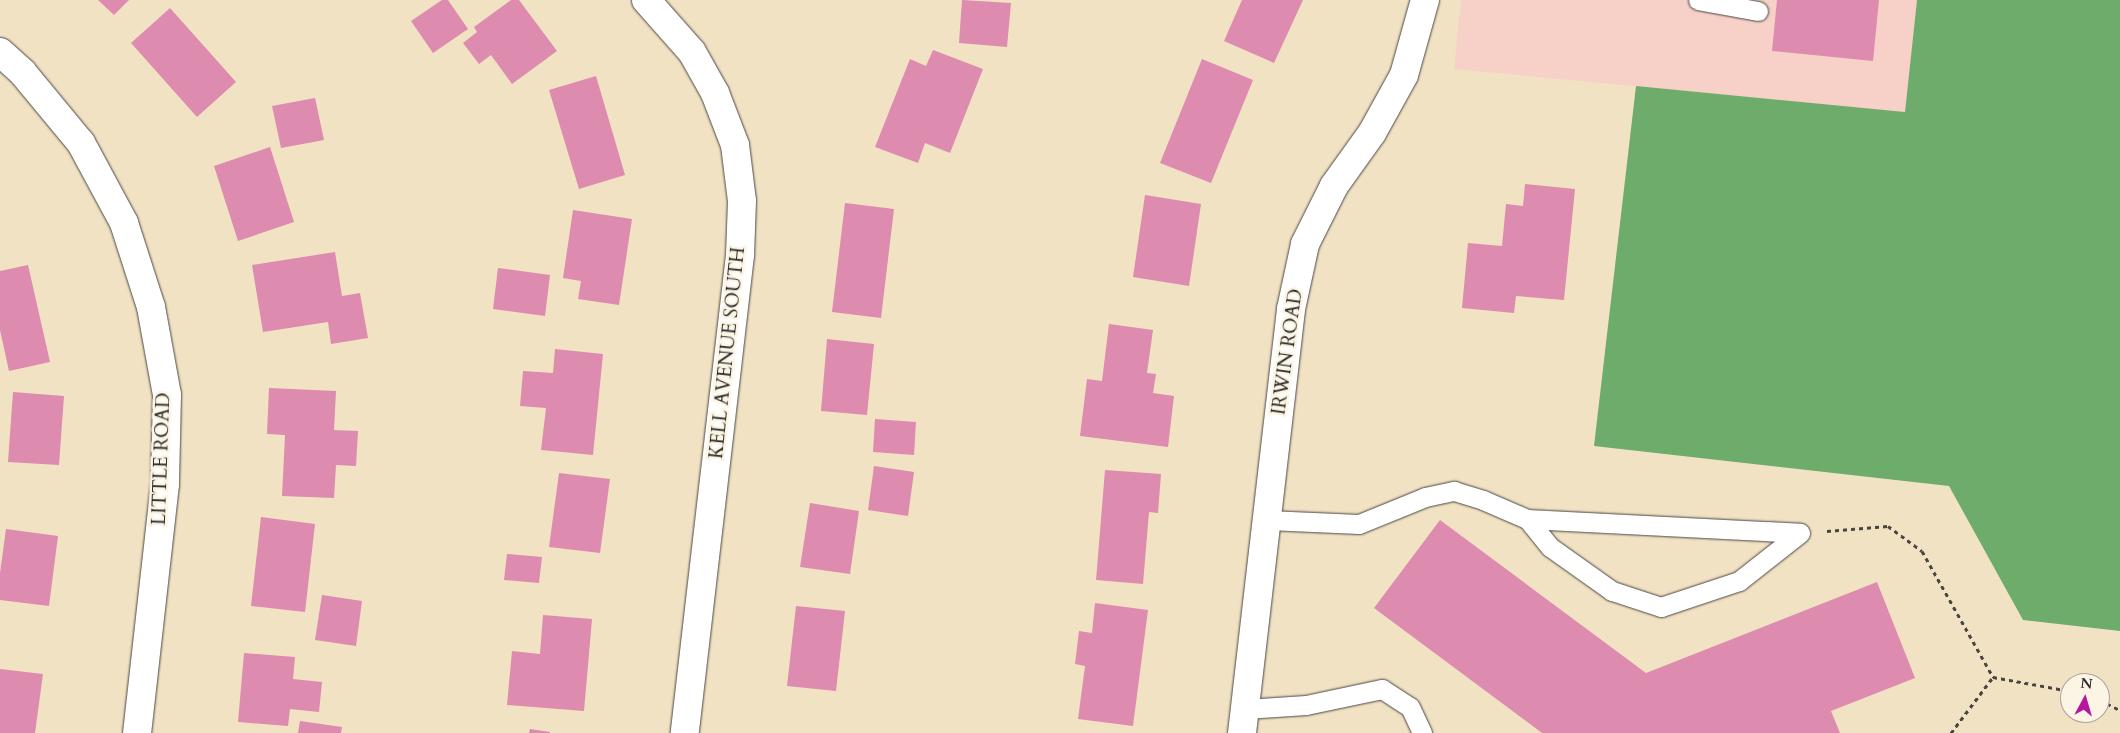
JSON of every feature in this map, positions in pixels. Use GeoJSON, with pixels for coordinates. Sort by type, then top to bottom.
{"type":"FeatureCollection","features":[{"type":"Feature","properties":{"kind":"street","name":"KELL AVENUE SOUTH"},"geometry":{"type":"LineString","coordinates":[[646,0],[692,52],[715,93],[735,145],[742,201],[740,255],[685,733]]}},
{"type":"Feature","properties":{"kind":"street","name":"IRWIN ROAD"},"geometry":{"type":"LineString","coordinates":[[1243,721],[1292,309],[1305,244],[1334,186],[1372,133],[1404,75],[1426,0]]}},
{"type":"Feature","properties":{"kind":"street","name":"LITTLE ROAD"},"geometry":{"type":"LineString","coordinates":[[0,52],[23,73],[80,143],[124,223],[151,307],[167,396],[165,484],[137,733]]}},
{"type":"Feature","properties":{"kind":"lane"},"geometry":{"type":"LineString","coordinates":[[1698,0],[1758,11]]}},
{"type":"Feature","properties":{"kind":"lane"},"geometry":{"type":"LineString","coordinates":[[1267,520],[1359,524],[1425,497],[1454,491],[1483,500],[1527,519],[1800,533]]}},
{"type":"Feature","properties":{"kind":"lane"},"geometry":{"type":"LineString","coordinates":[[1527,519],[1550,547],[1612,591],[1661,608],[1739,581],[1800,533]]}},
{"type":"Feature","properties":{"kind":"lane"},"geometry":{"type":"LineString","coordinates":[[1243,721],[1382,689],[1410,707],[1422,733]]}},
{"type":"Feature","properties":{"kind":"path"},"geometry":{"type":"LineString","coordinates":[[1800,533],[1888,526],[1922,551],[1993,677],[2060,690]]}},
{"type":"Feature","properties":{"kind":"path"},"geometry":{"type":"LineString","coordinates":[[1951,733],[1993,677]]}},
{"type":"Feature","properties":{"kind":"shaded area"},"geometry":{"type":"Polygon","coordinates":[[[1461,0],[1917,0],[1905,112],[1454,69],[1461,0]]]}},
{"type":"Feature","properties":{"kind":"green space"},"geometry":{"type":"Polygon","coordinates":[[[1917,0],[2120,0],[2120,631],[2023,620],[1949,486],[1594,446],[1636,86],[1905,112],[1917,0]]]}},
{"type":"Feature","properties":{"kind":"building"},"geometry":{"type":"Polygon","coordinates":[[[98,0],[129,0],[114,15],[98,0]]]}},
{"type":"Feature","properties":{"kind":"building"},"geometry":{"type":"Polygon","coordinates":[[[442,0],[448,0],[468,29],[433,53],[411,21],[442,0]]]}},
{"type":"Feature","properties":{"kind":"building"},"geometry":{"type":"Polygon","coordinates":[[[511,0],[519,0],[557,51],[512,84],[491,55],[479,64],[463,43],[477,32],[474,27],[511,0]]]}},
{"type":"Feature","properties":{"kind":"building"},"geometry":{"type":"Polygon","coordinates":[[[962,0],[1011,3],[1007,47],[959,43],[962,0]]]}},
{"type":"Feature","properties":{"kind":"building"},"geometry":{"type":"Polygon","coordinates":[[[1242,0],[1303,0],[1274,63],[1224,41],[1242,0]]]}},
{"type":"Feature","properties":{"kind":"building"},"geometry":{"type":"Polygon","coordinates":[[[1777,0],[1879,0],[1873,61],[1772,51],[1777,0]]]}},
{"type":"Feature","properties":{"kind":"building"},"geometry":{"type":"Polygon","coordinates":[[[170,8],[236,82],[197,117],[131,43],[170,8]]]}},
{"type":"Feature","properties":{"kind":"building"},"geometry":{"type":"Polygon","coordinates":[[[933,50],[983,69],[950,153],[925,143],[918,163],[875,147],[910,59],[926,66],[933,50]]]}},
{"type":"Feature","properties":{"kind":"building"},"geometry":{"type":"Polygon","coordinates":[[[1202,59],[1253,80],[1211,183],[1160,163],[1202,59]]]}},
{"type":"Feature","properties":{"kind":"building"},"geometry":{"type":"Polygon","coordinates":[[[596,76],[625,175],[579,189],[549,90],[596,76]]]}},
{"type":"Feature","properties":{"kind":"building"},"geometry":{"type":"Polygon","coordinates":[[[315,98],[324,140],[281,148],[272,106],[315,98]]]}},
{"type":"Feature","properties":{"kind":"building"},"geometry":{"type":"Polygon","coordinates":[[[270,147],[294,222],[238,241],[214,166],[270,147]]]}},
{"type":"Feature","properties":{"kind":"building"},"geometry":{"type":"Polygon","coordinates":[[[1525,184],[1575,189],[1564,300],[1516,296],[1514,313],[1462,308],[1468,243],[1502,246],[1506,204],[1523,206],[1525,184]]]}},
{"type":"Feature","properties":{"kind":"building"},"geometry":{"type":"Polygon","coordinates":[[[1145,195],[1201,204],[1189,286],[1133,277],[1145,195]]]}},
{"type":"Feature","properties":{"kind":"building"},"geometry":{"type":"Polygon","coordinates":[[[845,203],[894,209],[881,318],[832,312],[845,203]]]}},
{"type":"Feature","properties":{"kind":"building"},"geometry":{"type":"Polygon","coordinates":[[[573,210],[632,219],[619,305],[578,299],[581,281],[563,278],[573,210]]]}},
{"type":"Feature","properties":{"kind":"building"},"geometry":{"type":"Polygon","coordinates":[[[335,252],[342,296],[360,293],[368,338],[331,344],[328,322],[263,332],[252,265],[335,252]]]}},
{"type":"Feature","properties":{"kind":"building"},"geometry":{"type":"Polygon","coordinates":[[[28,265],[50,362],[9,371],[0,330],[0,271],[28,265]]]}},
{"type":"Feature","properties":{"kind":"building"},"geometry":{"type":"Polygon","coordinates":[[[498,268],[550,275],[545,316],[493,309],[498,268]]]}},
{"type":"Feature","properties":{"kind":"building"},"geometry":{"type":"Polygon","coordinates":[[[1109,324],[1153,330],[1147,373],[1156,374],[1153,393],[1174,396],[1168,447],[1080,436],[1087,379],[1102,381],[1109,324]]]}},
{"type":"Feature","properties":{"kind":"building"},"geometry":{"type":"Polygon","coordinates":[[[827,339],[874,344],[867,415],[821,411],[827,339]]]}},
{"type":"Feature","properties":{"kind":"building"},"geometry":{"type":"Polygon","coordinates":[[[555,349],[603,354],[593,455],[541,450],[546,408],[520,406],[523,371],[553,373],[555,349]]]}},
{"type":"Feature","properties":{"kind":"building"},"geometry":{"type":"Polygon","coordinates":[[[269,388],[336,391],[334,430],[358,431],[356,466],[336,465],[334,498],[282,496],[285,435],[267,434],[269,388]]]}},
{"type":"Feature","properties":{"kind":"building"},"geometry":{"type":"Polygon","coordinates":[[[13,392],[64,396],[59,465],[8,462],[13,392]]]}},
{"type":"Feature","properties":{"kind":"building"},"geometry":{"type":"Polygon","coordinates":[[[875,419],[916,422],[914,455],[873,452],[875,419]]]}},
{"type":"Feature","properties":{"kind":"building"},"geometry":{"type":"Polygon","coordinates":[[[874,466],[914,472],[908,516],[868,510],[874,466]]]}},
{"type":"Feature","properties":{"kind":"building"},"geometry":{"type":"Polygon","coordinates":[[[1105,470],[1161,474],[1158,513],[1149,512],[1143,584],[1096,580],[1105,470]]]}},
{"type":"Feature","properties":{"kind":"building"},"geometry":{"type":"Polygon","coordinates":[[[559,473],[610,479],[600,553],[549,547],[559,473]]]}},
{"type":"Feature","properties":{"kind":"building"},"geometry":{"type":"Polygon","coordinates":[[[810,503],[859,511],[850,574],[800,567],[810,503]]]}},
{"type":"Feature","properties":{"kind":"building"},"geometry":{"type":"Polygon","coordinates":[[[261,517],[315,524],[305,612],[251,606],[261,517]]]}},
{"type":"Feature","properties":{"kind":"building"},"geometry":{"type":"Polygon","coordinates":[[[1440,520],[1646,673],[1877,582],[1915,678],[1831,711],[1840,733],[1542,733],[1374,608],[1440,520]]]}},
{"type":"Feature","properties":{"kind":"building"},"geometry":{"type":"Polygon","coordinates":[[[6,529],[58,536],[49,606],[0,600],[0,573],[6,529]]]}},
{"type":"Feature","properties":{"kind":"building"},"geometry":{"type":"Polygon","coordinates":[[[507,554],[542,557],[539,583],[504,580],[507,554]]]}},
{"type":"Feature","properties":{"kind":"building"},"geometry":{"type":"Polygon","coordinates":[[[322,595],[362,601],[356,646],[315,640],[322,595]]]}},
{"type":"Feature","properties":{"kind":"building"},"geometry":{"type":"Polygon","coordinates":[[[1095,603],[1148,610],[1133,726],[1078,719],[1085,666],[1075,664],[1079,631],[1092,633],[1095,603]]]}},
{"type":"Feature","properties":{"kind":"building"},"geometry":{"type":"Polygon","coordinates":[[[796,606],[845,611],[836,691],[787,686],[796,606]]]}},
{"type":"Feature","properties":{"kind":"building"},"geometry":{"type":"Polygon","coordinates":[[[543,615],[592,619],[584,711],[507,705],[512,651],[540,654],[543,615]]]}},
{"type":"Feature","properties":{"kind":"building"},"geometry":{"type":"Polygon","coordinates":[[[244,653],[295,657],[293,679],[322,682],[319,712],[290,709],[288,726],[238,722],[244,653]]]}},
{"type":"Feature","properties":{"kind":"building"},"geometry":{"type":"Polygon","coordinates":[[[0,669],[43,674],[35,733],[0,733],[0,669]]]}},
{"type":"Feature","properties":{"kind":"building"},"geometry":{"type":"Polygon","coordinates":[[[300,721],[342,727],[341,733],[298,733],[300,721]]]}},
{"type":"Feature","properties":{"kind":"building"},"geometry":{"type":"Polygon","coordinates":[[[530,729],[550,732],[550,733],[529,733],[530,729]]]}}]}
